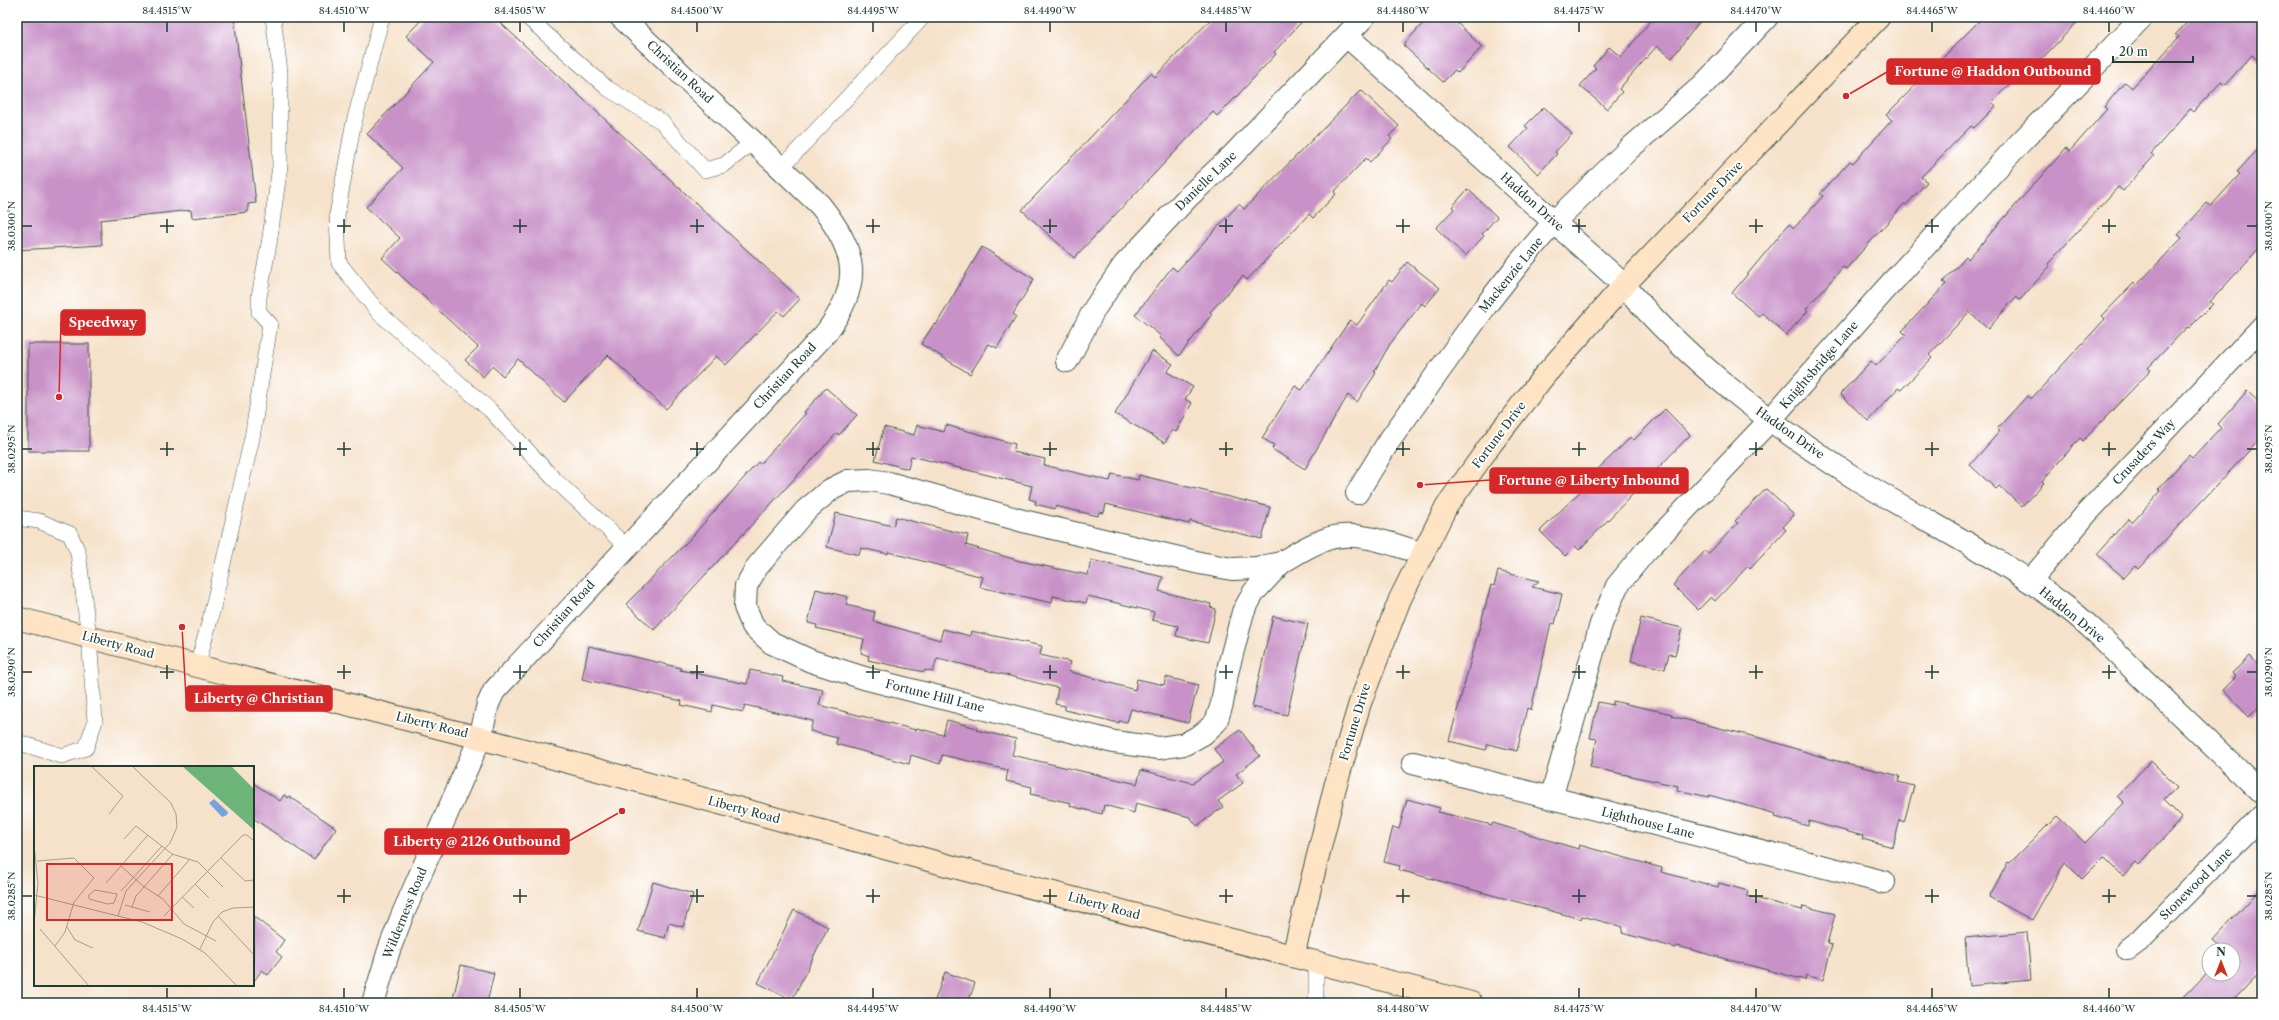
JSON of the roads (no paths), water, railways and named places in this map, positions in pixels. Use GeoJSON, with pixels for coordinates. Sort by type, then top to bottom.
{"type":"FeatureCollection","features":[{"type":"Feature","properties":{"kind":"main road","name":"Fortune Drive"},"geometry":{"type":"LineString","coordinates":[[1293,956],[1335,787],[1360,703],[1383,639],[1446,507],[1491,444],[1544,376],[1624,285],[1880,17]]}},
{"type":"Feature","properties":{"kind":"main road","name":"Liberty Road"},"geometry":{"type":"LineString","coordinates":[[17,618],[197,666],[480,738],[954,868],[1471,1003]]}},
{"type":"Feature","properties":{"kind":"street","name":"Christian Road"},"geometry":{"type":"LineString","coordinates":[[480,738],[488,704],[494,691],[626,546],[825,334],[838,316],[851,287],[851,259],[836,224],[820,205],[782,167],[621,17]]}},
{"type":"Feature","properties":{"kind":"street","name":"Danielle Lane"},"geometry":{"type":"LineString","coordinates":[[1067,361],[1095,308],[1124,265],[1364,17]]}},
{"type":"Feature","properties":{"kind":"street","name":"Mackenzie Lane"},"geometry":{"type":"LineString","coordinates":[[1357,494],[1389,441],[1487,304],[1554,222],[1629,149],[1703,85],[1768,17]]}},
{"type":"Feature","properties":{"kind":"street","name":"Knightsbridge Lane"},"geometry":{"type":"LineString","coordinates":[[1551,798],[1600,624],[1618,586],[1644,553],[1771,419],[1884,291],[2012,151],[2142,17]]}},
{"type":"Feature","properties":{"kind":"street","name":"Haddon Drive"},"geometry":{"type":"LineString","coordinates":[[1347,36],[1624,285],[1655,321],[1695,360],[1742,400],[1849,474],[2030,581],[2060,602],[2113,649],[2262,793]]}},
{"type":"Feature","properties":{"kind":"street","name":"Crusaders Way"},"geometry":{"type":"LineString","coordinates":[[2030,581],[2086,514],[2262,328]]}},
{"type":"Feature","properties":{"kind":"street","name":"Fortune Hill Lane"},"geometry":{"type":"LineString","coordinates":[[1281,563],[1254,592],[1243,612],[1227,673],[1222,704],[1216,722],[1203,734],[1185,744],[1159,748],[1114,742],[864,678],[811,661],[772,643],[753,626],[745,607],[746,586],[757,567],[805,511],[830,490],[848,481],[869,480],[889,483],[1023,521],[1200,563],[1232,569],[1256,568],[1281,563],[1328,539],[1350,537],[1384,541],[1423,554]]}},
{"type":"Feature","properties":{"kind":"street","name":"Wilderness Road"},"geometry":{"type":"LineString","coordinates":[[373,1003],[389,950],[480,738]]}},
{"type":"Feature","properties":{"kind":"street","name":"Lighthouse Lane"},"geometry":{"type":"LineString","coordinates":[[1413,763],[1884,882]]}},
{"type":"Feature","properties":{"kind":"street","name":"Stonewood Lane"},"geometry":{"type":"LineString","coordinates":[[2128,949],[2151,929],[2262,816]]}},
{"type":"Feature","properties":{"kind":"lane"},"geometry":{"type":"LineString","coordinates":[[197,666],[210,620],[252,438],[270,324],[259,312],[259,297],[269,244],[280,166],[280,72],[273,17]]}},
{"type":"Feature","properties":{"kind":"lane"},"geometry":{"type":"LineString","coordinates":[[382,17],[353,126],[337,216],[339,263],[379,313],[490,410],[553,478],[626,546]]}},
{"type":"Feature","properties":{"kind":"lane"},"geometry":{"type":"LineString","coordinates":[[527,17],[608,88],[662,122],[705,170],[724,166],[754,141]]}},
{"type":"Feature","properties":{"kind":"lane"},"geometry":{"type":"LineString","coordinates":[[782,167],[923,17]]}},
{"type":"Feature","properties":{"kind":"lane"},"geometry":{"type":"LineString","coordinates":[[17,518],[39,521],[70,534],[78,552],[89,637],[95,721],[86,748],[62,756],[17,742]]}},
{"type":"Feature","properties":{"kind":"lane"},"geometry":{"type":"LineString","coordinates":[[1316,962],[1316,1003]]}},
{"type":"Feature","properties":{"kind":"place","name":"Fortune @ Haddon Outbound"},"geometry":{"type":"Point","coordinates":[1846,96]}},
{"type":"Feature","properties":{"kind":"place","name":"Speedway"},"geometry":{"type":"Point","coordinates":[59,397]}},
{"type":"Feature","properties":{"kind":"place","name":"Fortune @ Liberty Inbound"},"geometry":{"type":"Point","coordinates":[1420,485]}},
{"type":"Feature","properties":{"kind":"place","name":"Liberty @ Christian"},"geometry":{"type":"Point","coordinates":[182,627]}},
{"type":"Feature","properties":{"kind":"place","name":"Liberty @ 2126 Outbound"},"geometry":{"type":"Point","coordinates":[622,811]}}]}
